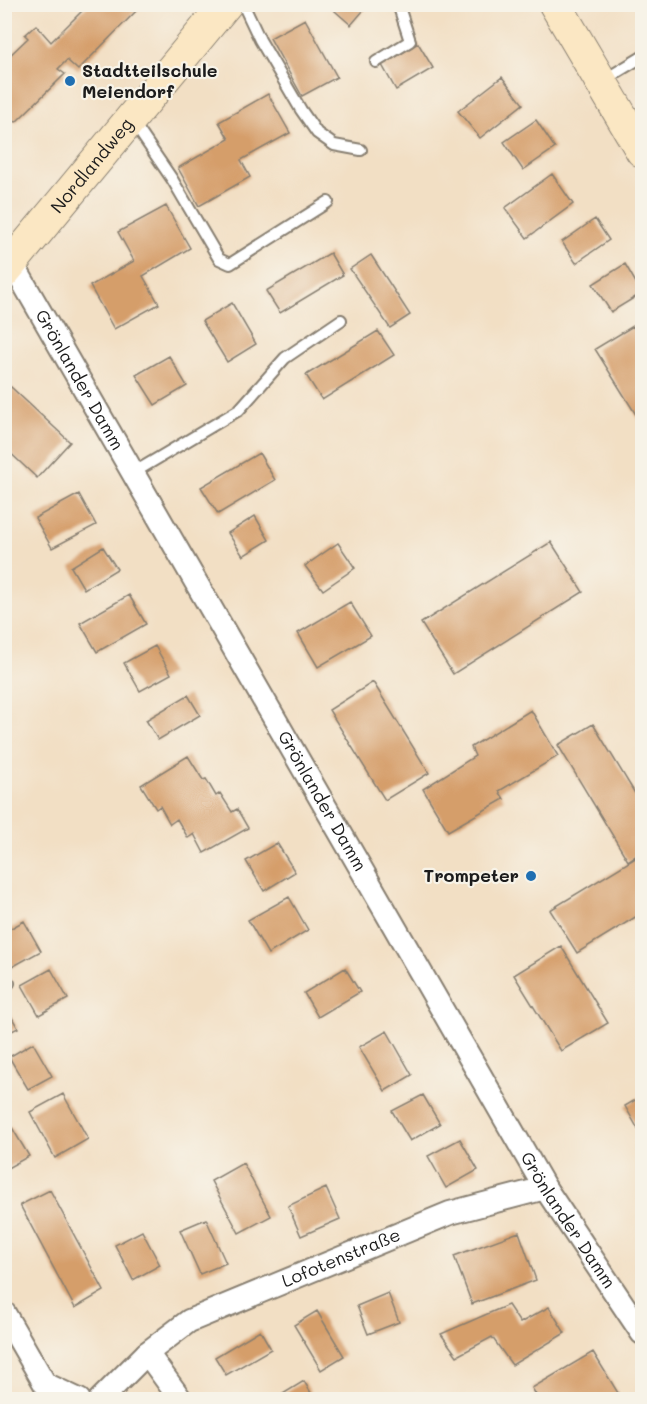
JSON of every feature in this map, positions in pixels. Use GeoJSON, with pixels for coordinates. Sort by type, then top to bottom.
{"type":"FeatureCollection","features":[{"type":"Feature","properties":{"kind":"street","name":"Nordlandweg"},"geometry":{"type":"LineString","coordinates":[[8,268],[226,4]]}},
{"type":"Feature","properties":{"kind":"street"},"geometry":{"type":"LineString","coordinates":[[555,4],[642,151]]}},
{"type":"Feature","properties":{"kind":"street","name":"Grönlander Damm"},"geometry":{"type":"LineString","coordinates":[[8,268],[133,473],[545,1188],[642,1333]]}},
{"type":"Feature","properties":{"kind":"street","name":"Lofotenstraße"},"geometry":{"type":"LineString","coordinates":[[100,1400],[147,1353],[189,1321],[439,1217],[545,1188]]}},
{"type":"Feature","properties":{"kind":"street"},"geometry":{"type":"LineString","coordinates":[[4,1313],[45,1384],[79,1400]]}},
{"type":"Feature","properties":{"kind":"street"},"geometry":{"type":"LineString","coordinates":[[147,1353],[181,1400]]}},
{"type":"Feature","properties":{"kind":"lane"},"geometry":{"type":"LineString","coordinates":[[243,4],[260,40],[316,134],[334,145],[361,150]]}},
{"type":"Feature","properties":{"kind":"lane"},"geometry":{"type":"LineString","coordinates":[[376,62],[410,41],[398,4]]}},
{"type":"Feature","properties":{"kind":"lane"},"geometry":{"type":"LineString","coordinates":[[601,82],[642,57]]}},
{"type":"Feature","properties":{"kind":"lane"},"geometry":{"type":"LineString","coordinates":[[131,119],[172,179],[219,259],[230,264],[328,202]]}},
{"type":"Feature","properties":{"kind":"lane"},"geometry":{"type":"LineString","coordinates":[[133,473],[239,410],[285,358],[341,320]]}},
{"type":"Feature","properties":{"kind":"building"},"geometry":{"type":"Polygon","coordinates":[[[89,4],[143,4],[78,70],[67,60],[58,69],[65,74],[16,122],[4,111],[4,61],[28,38],[25,35],[36,25],[51,42],[89,4]]]}},
{"type":"Feature","properties":{"kind":"building"},"geometry":{"type":"Polygon","coordinates":[[[327,4],[369,4],[351,25],[327,4]]]}},
{"type":"Feature","properties":{"kind":"building"},"geometry":{"type":"Polygon","coordinates":[[[305,19],[337,77],[302,96],[270,38],[305,19]]]}},
{"type":"Feature","properties":{"kind":"building"},"geometry":{"type":"Polygon","coordinates":[[[418,43],[433,68],[396,90],[382,65],[418,43]]]}},
{"type":"Feature","properties":{"kind":"building"},"geometry":{"type":"Polygon","coordinates":[[[502,77],[523,104],[480,138],[458,111],[502,77]]]}},
{"type":"Feature","properties":{"kind":"building"},"geometry":{"type":"Polygon","coordinates":[[[268,94],[290,133],[241,160],[250,177],[199,206],[178,168],[229,139],[219,122],[268,94]]]}},
{"type":"Feature","properties":{"kind":"building"},"geometry":{"type":"Polygon","coordinates":[[[536,120],[555,148],[523,170],[504,142],[536,120]]]}},
{"type":"Feature","properties":{"kind":"building"},"geometry":{"type":"Polygon","coordinates":[[[552,174],[573,204],[527,238],[505,208],[552,174]]]}},
{"type":"Feature","properties":{"kind":"building"},"geometry":{"type":"Polygon","coordinates":[[[166,206],[190,248],[143,276],[159,304],[114,329],[90,286],[134,261],[118,232],[166,206]]]}},
{"type":"Feature","properties":{"kind":"building"},"geometry":{"type":"Polygon","coordinates":[[[595,219],[609,240],[576,263],[562,242],[595,219]]]}},
{"type":"Feature","properties":{"kind":"building"},"geometry":{"type":"Polygon","coordinates":[[[330,253],[343,275],[280,313],[266,291],[330,253]]]}},
{"type":"Feature","properties":{"kind":"building"},"geometry":{"type":"Polygon","coordinates":[[[371,255],[410,315],[390,328],[350,269],[371,255]]]}},
{"type":"Feature","properties":{"kind":"building"},"geometry":{"type":"Polygon","coordinates":[[[625,264],[642,293],[611,312],[593,284],[625,264]]]}},
{"type":"Feature","properties":{"kind":"building"},"geometry":{"type":"Polygon","coordinates":[[[232,303],[256,344],[227,362],[202,321],[232,303]]]}},
{"type":"Feature","properties":{"kind":"building"},"geometry":{"type":"Polygon","coordinates":[[[633,326],[642,342],[642,419],[640,421],[595,349],[633,326]]]}},
{"type":"Feature","properties":{"kind":"building"},"geometry":{"type":"Polygon","coordinates":[[[378,331],[394,355],[322,400],[306,375],[378,331]]]}},
{"type":"Feature","properties":{"kind":"building"},"geometry":{"type":"Polygon","coordinates":[[[169,356],[187,386],[155,405],[136,375],[169,356]]]}},
{"type":"Feature","properties":{"kind":"building"},"geometry":{"type":"Polygon","coordinates":[[[11,387],[70,442],[37,478],[4,447],[4,393],[11,387]]]}},
{"type":"Feature","properties":{"kind":"building"},"geometry":{"type":"Polygon","coordinates":[[[259,453],[275,480],[218,514],[201,487],[259,453]]]}},
{"type":"Feature","properties":{"kind":"building"},"geometry":{"type":"Polygon","coordinates":[[[79,494],[96,525],[52,548],[35,518],[79,494]]]}},
{"type":"Feature","properties":{"kind":"building"},"geometry":{"type":"Polygon","coordinates":[[[255,516],[269,540],[243,556],[228,533],[255,516]]]}},
{"type":"Feature","properties":{"kind":"building"},"geometry":{"type":"Polygon","coordinates":[[[551,542],[583,592],[453,674],[421,623],[551,542]]]}},
{"type":"Feature","properties":{"kind":"building"},"geometry":{"type":"Polygon","coordinates":[[[338,543],[355,568],[323,590],[305,566],[338,543]]]}},
{"type":"Feature","properties":{"kind":"building"},"geometry":{"type":"Polygon","coordinates":[[[103,547],[117,569],[84,589],[71,567],[103,547]]]}},
{"type":"Feature","properties":{"kind":"building"},"geometry":{"type":"Polygon","coordinates":[[[129,595],[146,624],[97,652],[80,623],[129,595]]]}},
{"type":"Feature","properties":{"kind":"building"},"geometry":{"type":"Polygon","coordinates":[[[350,602],[371,636],[318,667],[298,633],[350,602]]]}},
{"type":"Feature","properties":{"kind":"building"},"geometry":{"type":"Polygon","coordinates":[[[155,646],[171,674],[140,691],[124,663],[155,646]]]}},
{"type":"Feature","properties":{"kind":"building"},"geometry":{"type":"Polygon","coordinates":[[[373,682],[429,773],[385,800],[329,710],[373,682]]]}},
{"type":"Feature","properties":{"kind":"building"},"geometry":{"type":"Polygon","coordinates":[[[188,695],[200,715],[158,740],[146,720],[188,695]]]}},
{"type":"Feature","properties":{"kind":"building"},"geometry":{"type":"Polygon","coordinates":[[[531,710],[558,756],[499,791],[504,799],[448,831],[423,789],[475,756],[471,747],[531,710]]]}},
{"type":"Feature","properties":{"kind":"building"},"geometry":{"type":"Polygon","coordinates":[[[593,724],[642,805],[642,852],[628,861],[558,745],[593,724]]]}},
{"type":"Feature","properties":{"kind":"building"},"geometry":{"type":"Polygon","coordinates":[[[188,756],[216,796],[220,793],[232,812],[237,809],[248,828],[204,853],[194,834],[188,838],[177,819],[170,824],[160,806],[156,809],[141,785],[188,756]]]}},
{"type":"Feature","properties":{"kind":"building"},"geometry":{"type":"Polygon","coordinates":[[[277,843],[295,872],[264,891],[246,861],[277,843]]]}},
{"type":"Feature","properties":{"kind":"building"},"geometry":{"type":"Polygon","coordinates":[[[642,854],[642,913],[577,953],[550,910],[642,854]]]}},
{"type":"Feature","properties":{"kind":"building"},"geometry":{"type":"Polygon","coordinates":[[[289,897],[308,930],[268,954],[248,920],[289,897]]]}},
{"type":"Feature","properties":{"kind":"building"},"geometry":{"type":"Polygon","coordinates":[[[24,921],[41,951],[12,967],[4,954],[4,932],[24,921]]]}},
{"type":"Feature","properties":{"kind":"building"},"geometry":{"type":"Polygon","coordinates":[[[561,946],[608,1023],[561,1051],[514,975],[561,946]]]}},
{"type":"Feature","properties":{"kind":"building"},"geometry":{"type":"Polygon","coordinates":[[[345,968],[360,992],[318,1017],[304,993],[345,968]]]}},
{"type":"Feature","properties":{"kind":"building"},"geometry":{"type":"Polygon","coordinates":[[[51,969],[68,999],[39,1015],[22,985],[51,969]]]}},
{"type":"Feature","properties":{"kind":"building"},"geometry":{"type":"Polygon","coordinates":[[[4,1004],[18,1028],[4,1035],[4,1004]]]}},
{"type":"Feature","properties":{"kind":"building"},"geometry":{"type":"Polygon","coordinates":[[[387,1031],[412,1075],[385,1091],[359,1047],[387,1031]]]}},
{"type":"Feature","properties":{"kind":"building"},"geometry":{"type":"Polygon","coordinates":[[[33,1043],[52,1076],[28,1089],[9,1057],[33,1043]]]}},
{"type":"Feature","properties":{"kind":"building"},"geometry":{"type":"Polygon","coordinates":[[[63,1094],[88,1139],[55,1158],[30,1112],[63,1094]]]}},
{"type":"Feature","properties":{"kind":"building"},"geometry":{"type":"Polygon","coordinates":[[[423,1095],[440,1124],[410,1141],[392,1111],[423,1095]]]}},
{"type":"Feature","properties":{"kind":"building"},"geometry":{"type":"Polygon","coordinates":[[[642,1096],[642,1136],[625,1106],[642,1096]]]}},
{"type":"Feature","properties":{"kind":"building"},"geometry":{"type":"Polygon","coordinates":[[[11,1126],[29,1156],[4,1170],[4,1130],[11,1126]]]}},
{"type":"Feature","properties":{"kind":"building"},"geometry":{"type":"Polygon","coordinates":[[[460,1139],[478,1170],[446,1188],[428,1156],[460,1139]]]}},
{"type":"Feature","properties":{"kind":"building"},"geometry":{"type":"Polygon","coordinates":[[[243,1163],[271,1216],[239,1233],[211,1181],[243,1163]]]}},
{"type":"Feature","properties":{"kind":"building"},"geometry":{"type":"Polygon","coordinates":[[[326,1188],[340,1219],[301,1236],[288,1206],[326,1188]]]}},
{"type":"Feature","properties":{"kind":"building"},"geometry":{"type":"Polygon","coordinates":[[[50,1190],[104,1291],[75,1308],[20,1205],[50,1190]]]}},
{"type":"Feature","properties":{"kind":"building"},"geometry":{"type":"Polygon","coordinates":[[[206,1219],[226,1263],[200,1274],[180,1230],[206,1219]]]}},
{"type":"Feature","properties":{"kind":"building"},"geometry":{"type":"Polygon","coordinates":[[[142,1231],[160,1265],[133,1280],[115,1245],[142,1231]]]}},
{"type":"Feature","properties":{"kind":"building"},"geometry":{"type":"Polygon","coordinates":[[[519,1232],[536,1280],[472,1304],[454,1256],[519,1232]]]}},
{"type":"Feature","properties":{"kind":"building"},"geometry":{"type":"Polygon","coordinates":[[[388,1293],[399,1322],[368,1334],[357,1306],[388,1293]]]}},
{"type":"Feature","properties":{"kind":"building"},"geometry":{"type":"Polygon","coordinates":[[[508,1305],[520,1323],[549,1307],[565,1333],[512,1365],[492,1337],[457,1356],[441,1334],[508,1305]]]}},
{"type":"Feature","properties":{"kind":"building"},"geometry":{"type":"Polygon","coordinates":[[[317,1311],[344,1356],[321,1370],[294,1325],[317,1311]]]}},
{"type":"Feature","properties":{"kind":"building"},"geometry":{"type":"Polygon","coordinates":[[[260,1330],[271,1349],[226,1375],[215,1357],[260,1330]]]}},
{"type":"Feature","properties":{"kind":"building"},"geometry":{"type":"Polygon","coordinates":[[[593,1352],[618,1393],[607,1400],[539,1400],[532,1388],[593,1352]]]}},
{"type":"Feature","properties":{"kind":"building"},"geometry":{"type":"Polygon","coordinates":[[[304,1381],[315,1400],[273,1400],[304,1381]]]}},
{"type":"Feature","properties":{"kind":"place","name":"Stadtteilschule Meiendorf"},"geometry":{"type":"Point","coordinates":[70,81]}},
{"type":"Feature","properties":{"kind":"place","name":"Trompeter"},"geometry":{"type":"Point","coordinates":[531,876]}}]}
